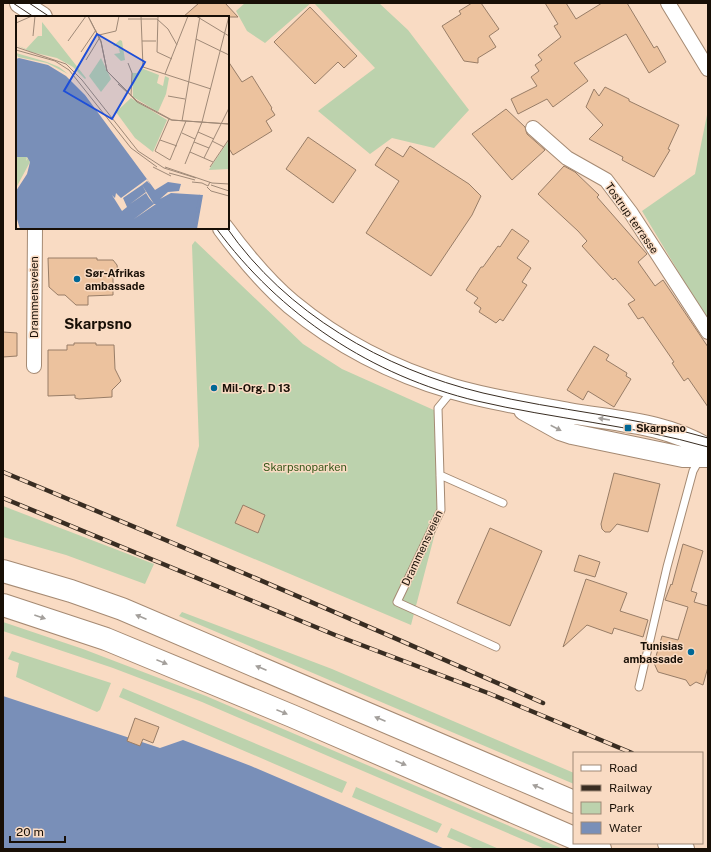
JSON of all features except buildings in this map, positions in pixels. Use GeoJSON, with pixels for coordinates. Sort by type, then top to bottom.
{"type":"FeatureCollection","features":[{"type":"Feature","properties":{"kind":"highway"},"geometry":{"type":"LineString","coordinates":[[3,571],[50,584],[122,609],[573,802]]}},
{"type":"Feature","properties":{"kind":"highway"},"geometry":{"type":"LineString","coordinates":[[3,604],[127,648],[292,716],[573,838]]}},
{"type":"Feature","properties":{"kind":"highway"},"geometry":{"type":"LineString","coordinates":[[588,844],[600,849]]}},
{"type":"Feature","properties":{"kind":"highway"},"geometry":{"type":"LineString","coordinates":[[671,844],[683,849]]}},
{"type":"Feature","properties":{"kind":"street"},"geometry":{"type":"LineString","coordinates":[[668,3],[708,68]]}},
{"type":"Feature","properties":{"kind":"street"},"geometry":{"type":"LineString","coordinates":[[22,4],[40,16]]}},
{"type":"Feature","properties":{"kind":"street","name":"Tostrup terrasse"},"geometry":{"type":"LineString","coordinates":[[533,128],[567,158],[606,180],[631,213],[708,332]]}},
{"type":"Feature","properties":{"kind":"street","name":"Drammensveien"},"geometry":{"type":"LineString","coordinates":[[34,366],[35,229]]}},
{"type":"Feature","properties":{"kind":"street"},"geometry":{"type":"LineString","coordinates":[[223,229],[264,278],[290,304],[347,343],[382,362],[453,389],[510,403],[560,430],[572,434],[683,458],[704,452]]}},
{"type":"Feature","properties":{"kind":"lane","name":"Drammensveien"},"geometry":{"type":"LineString","coordinates":[[453,389],[438,408],[441,510],[397,602],[496,647]]}},
{"type":"Feature","properties":{"kind":"lane"},"geometry":{"type":"LineString","coordinates":[[639,687],[667,567],[693,471],[704,452]]}},
{"type":"Feature","properties":{"kind":"lane"},"geometry":{"type":"LineString","coordinates":[[440,475],[503,503]]}},
{"type":"Feature","properties":{"kind":"green space"},"geometry":{"type":"Polygon","coordinates":[[[245,3],[311,3],[265,43],[247,31],[236,11],[245,3]]]}},
{"type":"Feature","properties":{"kind":"green space"},"geometry":{"type":"Polygon","coordinates":[[[314,3],[379,3],[408,30],[469,110],[434,148],[392,138],[370,154],[318,111],[375,68],[314,3]]]}},
{"type":"Feature","properties":{"kind":"green space"},"geometry":{"type":"Polygon","coordinates":[[[708,110],[708,321],[642,211],[695,174],[708,110]]]}},
{"type":"Feature","properties":{"kind":"green space","name":"Skarpsnoparken"},"geometry":{"type":"Polygon","coordinates":[[[195,241],[303,344],[342,369],[436,411],[441,510],[411,625],[176,526],[199,446],[192,245],[195,241]]]}},
{"type":"Feature","properties":{"kind":"green space"},"geometry":{"type":"Polygon","coordinates":[[[3,506],[154,564],[145,584],[66,555],[3,537],[3,506]]]}},
{"type":"Feature","properties":{"kind":"green space"},"geometry":{"type":"Polygon","coordinates":[[[182,612],[332,669],[573,773],[573,784],[179,616],[182,612]]]}},
{"type":"Feature","properties":{"kind":"green space"},"geometry":{"type":"Polygon","coordinates":[[[3,622],[83,649],[206,696],[563,849],[545,849],[202,702],[113,668],[3,631],[3,622]]]}},
{"type":"Feature","properties":{"kind":"green space"},"geometry":{"type":"Polygon","coordinates":[[[12,651],[111,683],[100,710],[97,712],[16,677],[19,663],[8,659],[12,651]]]}},
{"type":"Feature","properties":{"kind":"green space"},"geometry":{"type":"Polygon","coordinates":[[[123,688],[347,782],[342,793],[119,697],[123,688]]]}},
{"type":"Feature","properties":{"kind":"green space"},"geometry":{"type":"Polygon","coordinates":[[[356,787],[442,824],[437,833],[352,797],[356,787]]]}},
{"type":"Feature","properties":{"kind":"green space"},"geometry":{"type":"Polygon","coordinates":[[[451,828],[499,849],[475,849],[447,837],[451,828]]]}},
{"type":"Feature","properties":{"kind":"water"},"geometry":{"type":"Polygon","coordinates":[[[3,696],[160,748],[183,740],[251,766],[445,849],[3,849],[3,696]]]}},
{"type":"Feature","properties":{"kind":"tram line"},"geometry":{"type":"LineString","coordinates":[[13,3],[32,16]]}},
{"type":"Feature","properties":{"kind":"tram line"},"geometry":{"type":"LineString","coordinates":[[29,3],[48,16]]}},
{"type":"Feature","properties":{"kind":"tram line"},"geometry":{"type":"LineString","coordinates":[[217,229],[241,259],[269,288],[299,314],[331,338],[365,358],[401,376],[438,390],[477,401],[535,413],[651,433],[708,447]]}},
{"type":"Feature","properties":{"kind":"tram line"},"geometry":{"type":"LineString","coordinates":[[228,229],[251,259],[278,286],[308,311],[340,333],[374,353],[409,369],[446,383],[483,393],[539,405],[652,424],[708,438]]}},
{"type":"Feature","properties":{"kind":"railway"},"geometry":{"type":"LineString","coordinates":[[3,472],[274,586],[543,703]]}},
{"type":"Feature","properties":{"kind":"railway"},"geometry":{"type":"LineString","coordinates":[[3,498],[335,635],[488,693],[630,752]]}},
{"type":"Feature","properties":{"kind":"place","name":"Sør-Afrikas ambassade"},"geometry":{"type":"Point","coordinates":[77,279]}},
{"type":"Feature","properties":{"kind":"place","name":"Mil-Org. D 13"},"geometry":{"type":"Point","coordinates":[214,388]}},
{"type":"Feature","properties":{"kind":"place","name":"Skarpsno"},"geometry":{"type":"Point","coordinates":[628,428]}},
{"type":"Feature","properties":{"kind":"place","name":"Tunisias ambassade"},"geometry":{"type":"Point","coordinates":[691,652]}},
{"type":"Feature","properties":{"kind":"district","name":"Skarpsno"},"geometry":{"type":"Point","coordinates":[98,323]}}]}
